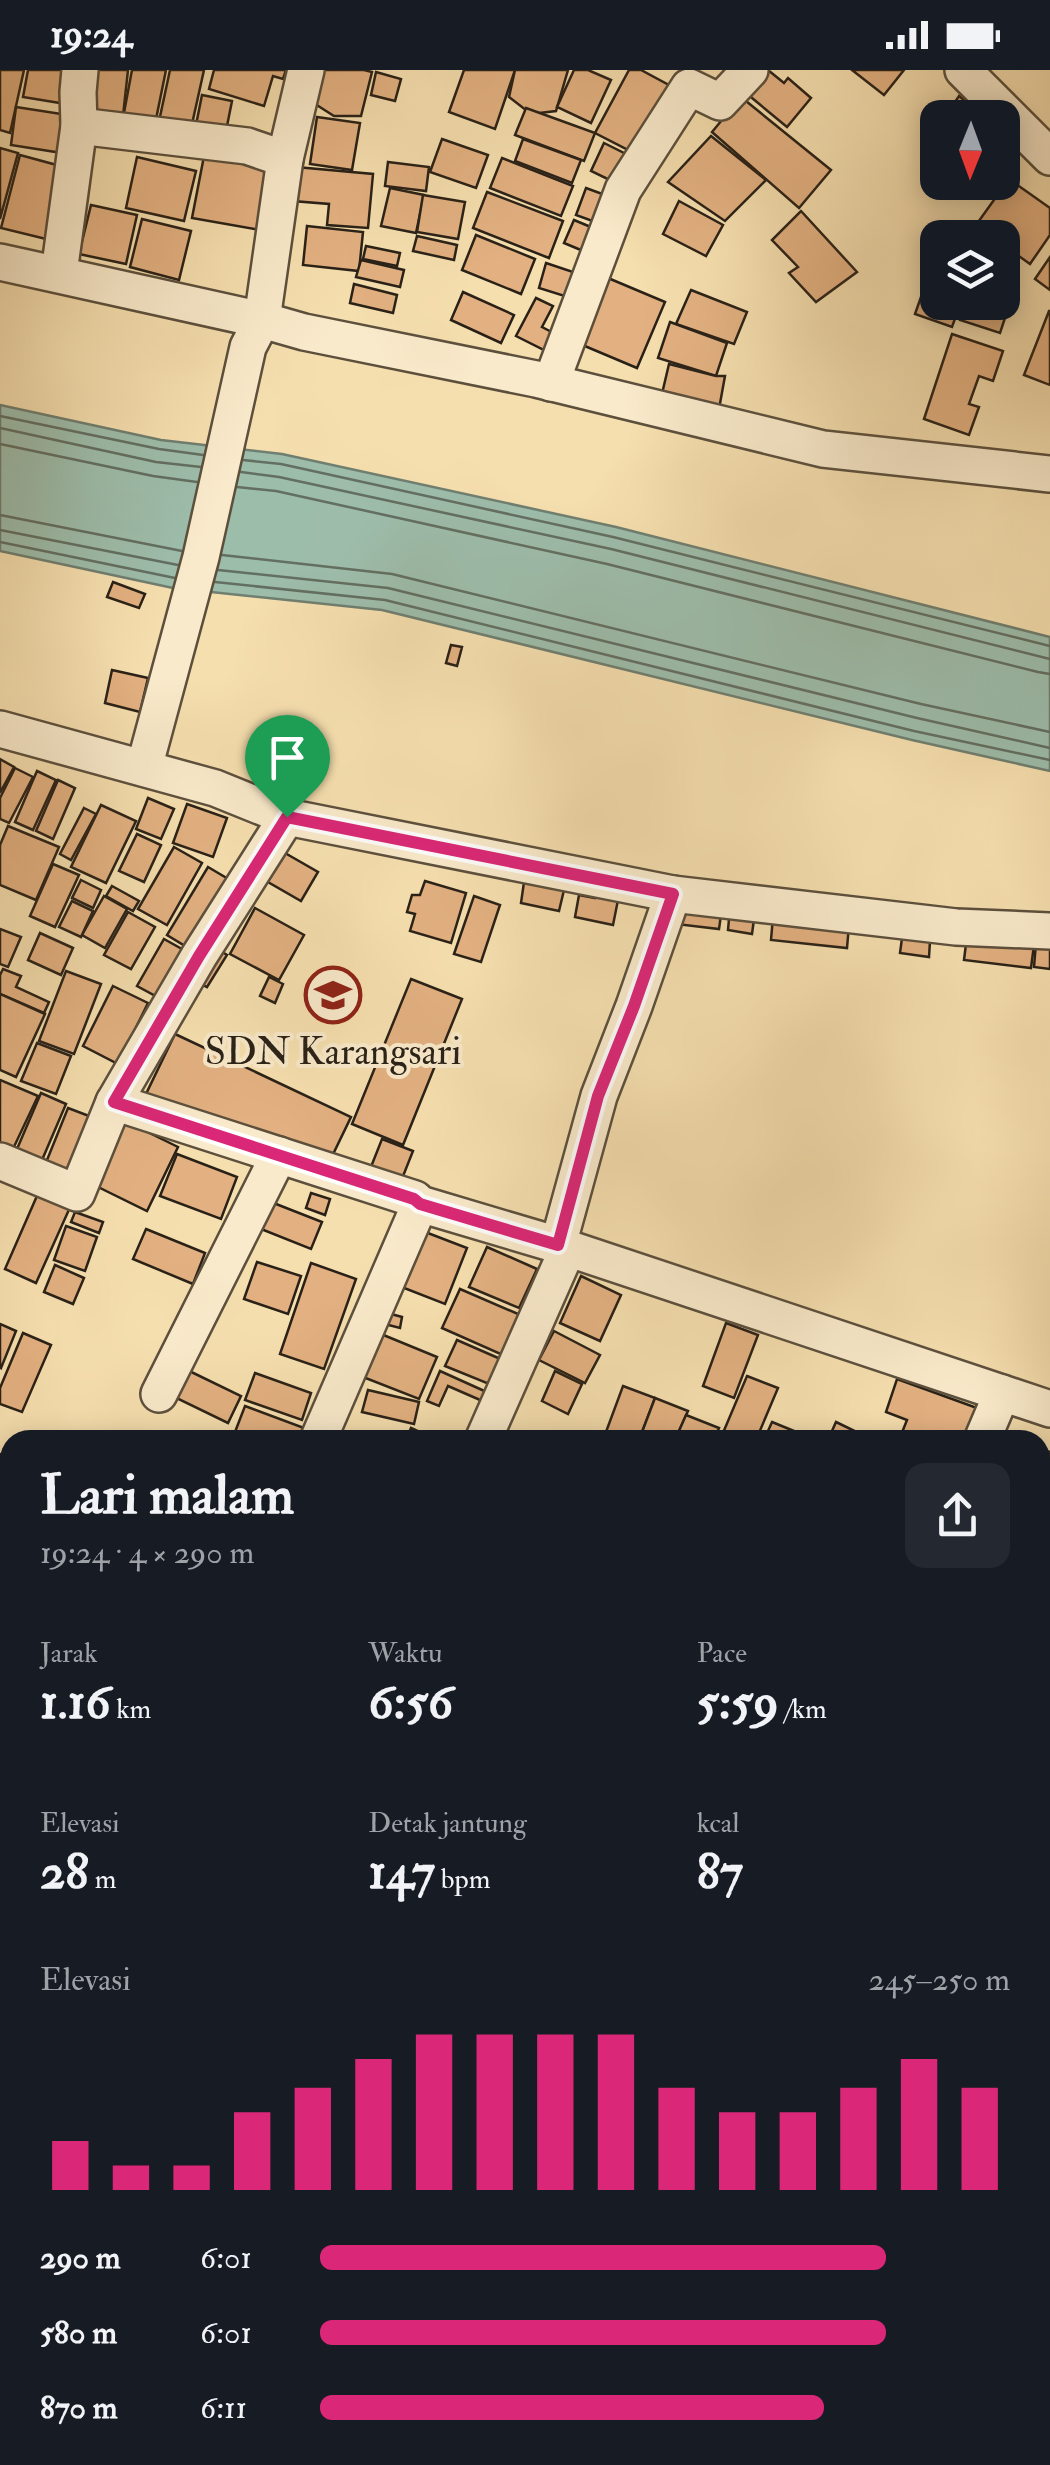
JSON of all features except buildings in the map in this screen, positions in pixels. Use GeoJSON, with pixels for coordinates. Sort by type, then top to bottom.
{"type":"FeatureCollection","features":[{"type":"Feature","properties":{"kind":"street"},"geometry":{"type":"LineString","coordinates":[[58,273],[79,126],[80,70]]}},
{"type":"Feature","properties":{"kind":"street"},"geometry":{"type":"LineString","coordinates":[[144,768],[255,334],[285,159],[306,70]]}},
{"type":"Feature","properties":{"kind":"street"},"geometry":{"type":"LineString","coordinates":[[551,383],[623,190],[675,78],[720,102],[750,70]]}},
{"type":"Feature","properties":{"kind":"street"},"geometry":{"type":"LineString","coordinates":[[973,73],[1050,156]]}},
{"type":"Feature","properties":{"kind":"street"},"geometry":{"type":"LineString","coordinates":[[79,126],[247,146],[285,159]]}},
{"type":"Feature","properties":{"kind":"street"},"geometry":{"type":"LineString","coordinates":[[0,262],[58,273],[255,334],[304,332],[551,383],[823,449],[1050,474]]}},
{"type":"Feature","properties":{"kind":"street"},"geometry":{"type":"LineString","coordinates":[[0,729],[215,788],[287,817],[673,894],[956,927],[1050,931]]}},
{"type":"Feature","properties":{"kind":"street"},"geometry":{"type":"LineString","coordinates":[[1,1164],[77,1193],[114,1102],[199,956],[287,817]]}},
{"type":"Feature","properties":{"kind":"street"},"geometry":{"type":"LineString","coordinates":[[487,1430],[563,1247],[598,1096],[673,894]]}},
{"type":"Feature","properties":{"kind":"street"},"geometry":{"type":"LineString","coordinates":[[114,1102],[1050,1409]]}},
{"type":"Feature","properties":{"kind":"street"},"geometry":{"type":"LineString","coordinates":[[159,1394],[279,1155]]}},
{"type":"Feature","properties":{"kind":"street"},"geometry":{"type":"LineString","coordinates":[[322,1430],[420,1204]]}},
{"type":"Feature","properties":{"kind":"street"},"geometry":{"type":"LineString","coordinates":[[986,1430],[1002,1393]]}},
{"type":"Feature","properties":{"kind":"water"},"geometry":{"type":"Polygon","coordinates":[[[0,405],[161,440],[282,454],[616,527],[1050,637],[1050,771],[382,610],[173,588],[0,551],[0,405]]]}},
{"type":"Feature","properties":{"kind":"place","name":"SDN Karangsari"},"geometry":{"type":"Point","coordinates":[333,995]}},
{"type":"Feature","properties":{"kind":"route"},"geometry":{"type":"LineString","coordinates":[[287,817],[673,894],[598,1096],[558,1245],[420,1204],[114,1102],[199,956],[287,817]]}}]}
